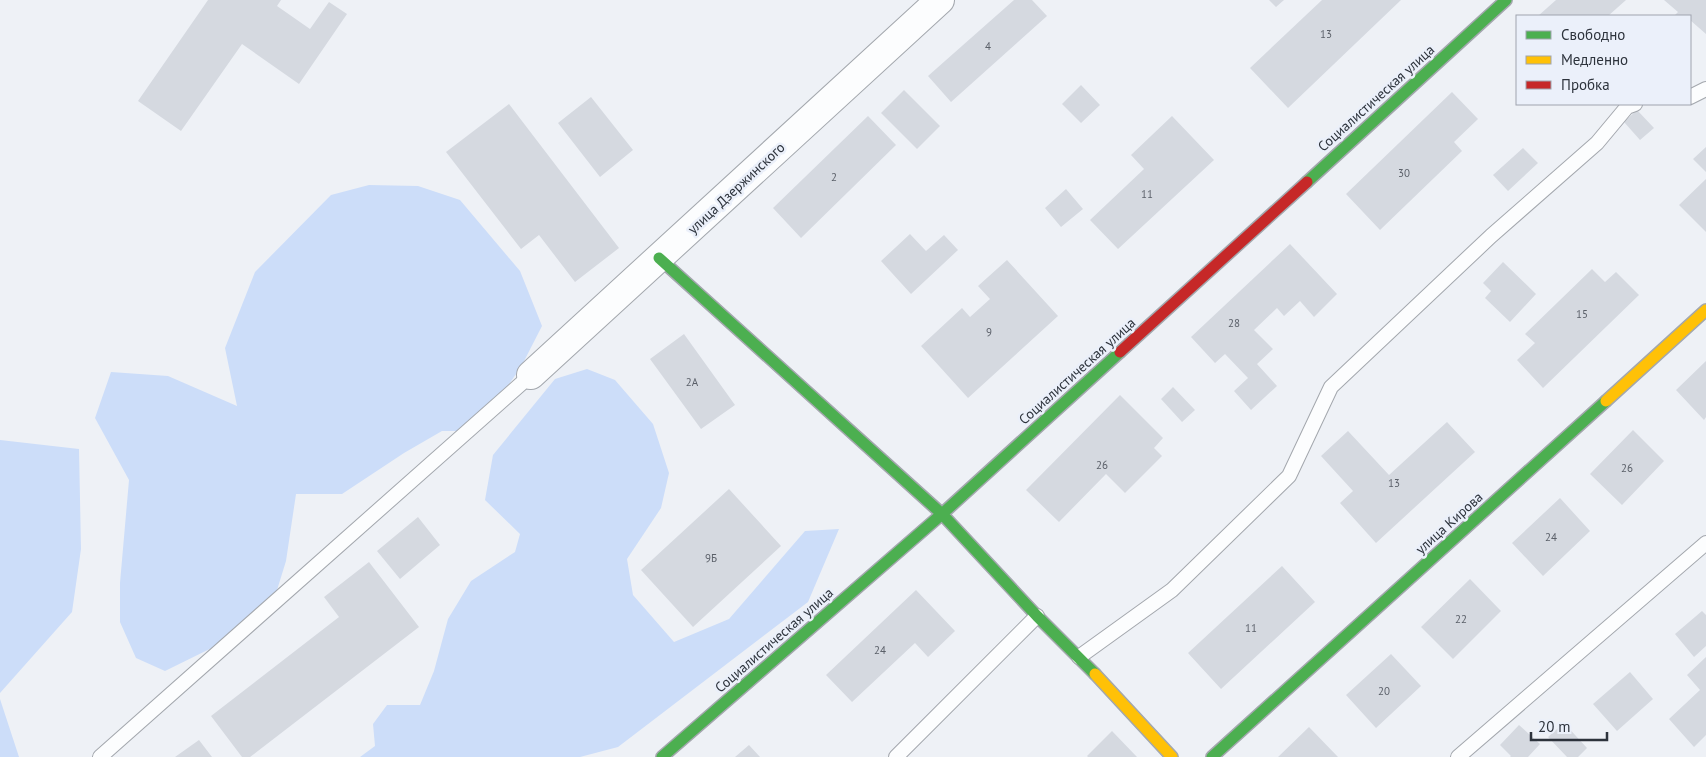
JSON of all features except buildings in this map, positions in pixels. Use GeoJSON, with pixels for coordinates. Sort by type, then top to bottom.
{"type":"FeatureCollection","features":[{"type":"Feature","properties":{"kind":"street","name":"улица Дзержинского"},"geometry":{"type":"LineString","coordinates":[[531,375],[940,0]]}},
{"type":"Feature","properties":{"kind":"street","name":"Социалистическая улица"},"geometry":{"type":"LineString","coordinates":[[662,757],[942,514],[1506,0]]}},
{"type":"Feature","properties":{"kind":"street"},"geometry":{"type":"LineString","coordinates":[[659,258],[942,514],[1172,757]]}},
{"type":"Feature","properties":{"kind":"street","name":"улица Кирова"},"geometry":{"type":"LineString","coordinates":[[1212,757],[1706,310]]}},
{"type":"Feature","properties":{"kind":"lane"},"geometry":{"type":"LineString","coordinates":[[1691,96],[1706,89]]}},
{"type":"Feature","properties":{"kind":"lane"},"geometry":{"type":"LineString","coordinates":[[1079,657],[1172,590],[1288,476],[1331,387],[1491,236],[1597,143],[1627,107],[1632,105]]}},
{"type":"Feature","properties":{"kind":"lane"},"geometry":{"type":"LineString","coordinates":[[100,757],[531,375]]}},
{"type":"Feature","properties":{"kind":"lane"},"geometry":{"type":"LineString","coordinates":[[1458,757],[1706,543]]}},
{"type":"Feature","properties":{"kind":"lane"},"geometry":{"type":"LineString","coordinates":[[896,757],[1037,616]]}},
{"type":"Feature","properties":{"kind":"shaded area"},"geometry":{"type":"Polygon","coordinates":[[[369,185],[418,186],[460,200],[520,271],[542,326],[521,367],[476,431],[442,431],[404,453],[342,494],[296,494],[286,561],[273,603],[236,636],[165,671],[136,658],[120,622],[120,583],[129,480],[95,418],[111,372],[168,376],[237,406],[225,348],[255,272],[331,195],[369,185]]]}},
{"type":"Feature","properties":{"kind":"shaded area"},"geometry":{"type":"Polygon","coordinates":[[[587,369],[615,380],[653,424],[669,473],[661,508],[627,559],[633,595],[674,642],[729,619],[805,531],[839,529],[808,602],[618,747],[580,757],[360,757],[375,746],[373,724],[387,705],[420,705],[434,671],[448,619],[471,581],[515,552],[520,534],[485,500],[493,455],[555,379],[587,369]]]}},
{"type":"Feature","properties":{"kind":"shaded area"},"geometry":{"type":"Polygon","coordinates":[[[0,440],[79,449],[81,549],[72,612],[0,693],[0,440]]]}},
{"type":"Feature","properties":{"kind":"shaded area"},"geometry":{"type":"Polygon","coordinates":[[[0,699],[19,757],[0,757],[0,699]]]}},
{"type":"Feature","properties":{"kind":"traffic: fast"},"geometry":{"type":"LineString","coordinates":[[1307,182],[1506,0]]}},
{"type":"Feature","properties":{"kind":"traffic: fast"},"geometry":{"type":"LineString","coordinates":[[659,258],[942,514],[1037,616],[1095,674]]}},
{"type":"Feature","properties":{"kind":"traffic: fast"},"geometry":{"type":"LineString","coordinates":[[662,757],[942,514],[1120,352]]}},
{"type":"Feature","properties":{"kind":"traffic: fast"},"geometry":{"type":"LineString","coordinates":[[1212,757],[1606,401]]}},
{"type":"Feature","properties":{"kind":"traffic: slow"},"geometry":{"type":"LineString","coordinates":[[1606,401],[1706,310]]}},
{"type":"Feature","properties":{"kind":"traffic: slow"},"geometry":{"type":"LineString","coordinates":[[1095,674],[1172,757]]}},
{"type":"Feature","properties":{"kind":"traffic: jam"},"geometry":{"type":"LineString","coordinates":[[1120,352],[1307,182]]}}]}
